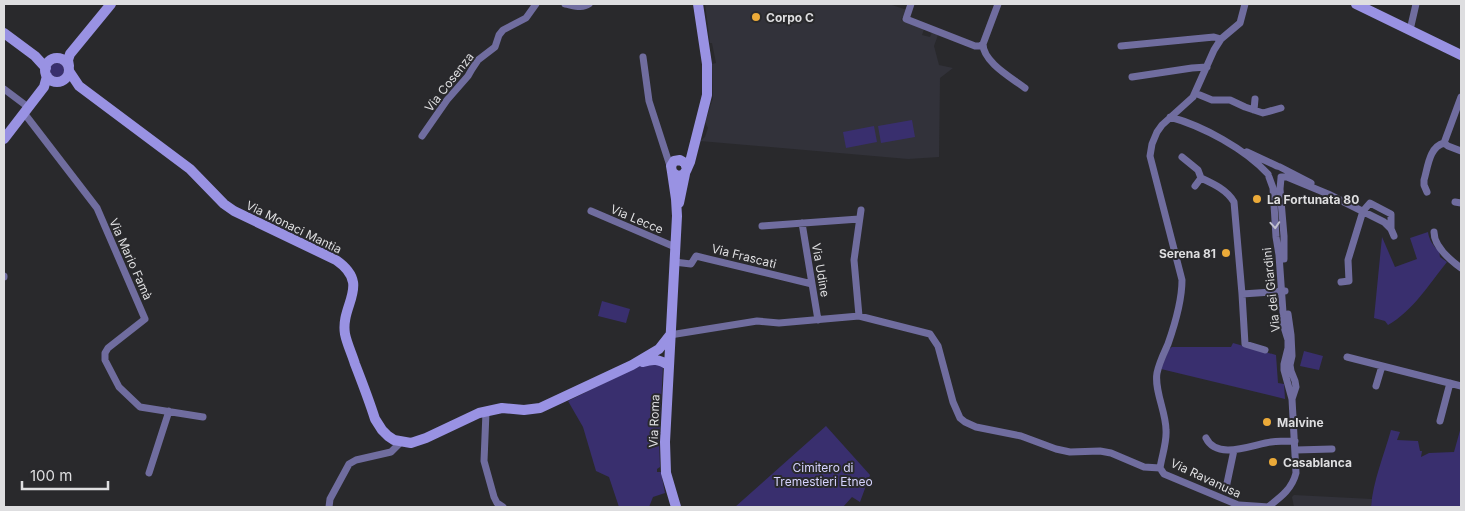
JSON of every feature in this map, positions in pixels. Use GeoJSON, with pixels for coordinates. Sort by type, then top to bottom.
{"type":"FeatureCollection","features":[{"type":"Feature","properties":{"kind":"street"},"geometry":{"type":"LineString","coordinates":[[4,138],[44,87],[55,63],[111,4]]}},
{"type":"Feature","properties":{"kind":"street","name":"Via Cosenza"},"geometry":{"type":"LineString","coordinates":[[422,136],[478,60],[495,47],[503,30],[526,18],[536,4]]}},
{"type":"Feature","properties":{"kind":"street"},"geometry":{"type":"LineString","coordinates":[[565,4],[580,7],[589,4]]}},
{"type":"Feature","properties":{"kind":"street"},"geometry":{"type":"LineString","coordinates":[[677,216],[686,171],[707,95],[706,53],[698,4]]}},
{"type":"Feature","properties":{"kind":"street"},"geometry":{"type":"LineString","coordinates":[[911,4],[906,19],[975,46],[983,44]]}},
{"type":"Feature","properties":{"kind":"street"},"geometry":{"type":"LineString","coordinates":[[998,4],[983,48],[986,56],[1025,88]]}},
{"type":"Feature","properties":{"kind":"street"},"geometry":{"type":"LineString","coordinates":[[670,335],[757,321],[779,323],[859,316],[930,334],[938,346],[953,402],[960,418],[971,426],[1021,436],[1049,447],[1070,452],[1100,452],[1111,454],[1144,467],[1160,468],[1166,429],[1158,384],[1158,372],[1174,325],[1182,280],[1150,150],[1158,132],[1196,93],[1214,50],[1220,40],[1240,23],[1245,4]]}},
{"type":"Feature","properties":{"kind":"street"},"geometry":{"type":"LineString","coordinates":[[1356,4],[1461,55]]}},
{"type":"Feature","properties":{"kind":"street"},"geometry":{"type":"LineString","coordinates":[[1410,30],[1416,4]]}},
{"type":"Feature","properties":{"kind":"street"},"geometry":{"type":"LineString","coordinates":[[4,33],[36,56],[55,63]]}},
{"type":"Feature","properties":{"kind":"street"},"geometry":{"type":"LineString","coordinates":[[1121,46],[1214,37],[1220,40]]}},
{"type":"Feature","properties":{"kind":"street"},"geometry":{"type":"LineString","coordinates":[[643,57],[649,101],[672,171],[677,176],[686,171]]}},
{"type":"Feature","properties":{"kind":"street","name":"Via Monaci Mantia"},"geometry":{"type":"LineString","coordinates":[[79,86],[66,61],[55,63],[51,80],[59,82],[68,81],[79,86],[190,169],[224,204],[234,211],[336,260],[346,267],[353,280],[354,287],[346,320],[345,336],[379,425],[388,436],[401,442]]}},
{"type":"Feature","properties":{"kind":"street"},"geometry":{"type":"LineString","coordinates":[[1132,77],[1207,67]]}},
{"type":"Feature","properties":{"kind":"street"},"geometry":{"type":"LineString","coordinates":[[44,87],[66,78],[69,68]]}},
{"type":"Feature","properties":{"kind":"street"},"geometry":{"type":"LineString","coordinates":[[4,89],[26,110]]}},
{"type":"Feature","properties":{"kind":"street"},"geometry":{"type":"LineString","coordinates":[[1196,93],[1212,100],[1230,100],[1263,113],[1281,108]]}},
{"type":"Feature","properties":{"kind":"street"},"geometry":{"type":"LineString","coordinates":[[1427,192],[1424,182],[1433,150],[1444,143],[1461,97]]}},
{"type":"Feature","properties":{"kind":"street"},"geometry":{"type":"LineString","coordinates":[[1254,110],[1255,99]]}},
{"type":"Feature","properties":{"kind":"street","name":"Via Mario Famà"},"geometry":{"type":"LineString","coordinates":[[26,110],[97,208],[146,319],[108,348],[105,353],[105,360],[119,387],[140,407],[203,417]]}},
{"type":"Feature","properties":{"kind":"street"},"geometry":{"type":"LineString","coordinates":[[1170,118],[1192,124],[1235,147],[1301,177],[1328,194]]}},
{"type":"Feature","properties":{"kind":"street"},"geometry":{"type":"LineString","coordinates":[[632,365],[651,360],[661,361],[666,355],[670,335],[677,216],[672,164],[685,158],[697,131]]}},
{"type":"Feature","properties":{"kind":"street"},"geometry":{"type":"LineString","coordinates":[[1444,143],[1461,151]]}},
{"type":"Feature","properties":{"kind":"street"},"geometry":{"type":"LineString","coordinates":[[662,144],[671,156],[685,163],[686,171]]}},
{"type":"Feature","properties":{"kind":"street"},"geometry":{"type":"LineString","coordinates":[[1235,147],[1261,166],[1275,180],[1287,177],[1328,194],[1384,222],[1391,229],[1394,236]]}},
{"type":"Feature","properties":{"kind":"street"},"geometry":{"type":"LineString","coordinates":[[1182,157],[1198,170],[1201,178],[1230,196],[1234,202],[1245,344],[1265,350]]}},
{"type":"Feature","properties":{"kind":"street"},"geometry":{"type":"LineString","coordinates":[[1269,175],[1270,168],[1278,166]]}},
{"type":"Feature","properties":{"kind":"street"},"geometry":{"type":"LineString","coordinates":[[1278,166],[1283,173],[1281,178]]}},
{"type":"Feature","properties":{"kind":"street","name":"Via dei Giardini"},"geometry":{"type":"LineString","coordinates":[[1269,175],[1273,188],[1276,237],[1284,291]]}},
{"type":"Feature","properties":{"kind":"street"},"geometry":{"type":"LineString","coordinates":[[1195,186],[1201,178]]}},
{"type":"Feature","properties":{"kind":"street","name":"Via dei Giardini"},"geometry":{"type":"LineString","coordinates":[[1268,507],[1284,494],[1294,481],[1296,473],[1292,399],[1296,387],[1290,365],[1292,356],[1290,344],[1284,327],[1284,236],[1280,189],[1281,178]]}},
{"type":"Feature","properties":{"kind":"street"},"geometry":{"type":"LineString","coordinates":[[1341,282],[1349,281],[1348,260],[1363,211],[1370,203],[1391,214],[1391,229]]}},
{"type":"Feature","properties":{"kind":"street"},"geometry":{"type":"LineString","coordinates":[[859,316],[854,260],[861,210]]}},
{"type":"Feature","properties":{"kind":"street","name":"Via Lecce"},"geometry":{"type":"LineString","coordinates":[[591,211],[675,247]]}},
{"type":"Feature","properties":{"kind":"street"},"geometry":{"type":"LineString","coordinates":[[762,226],[860,220]]}},
{"type":"Feature","properties":{"kind":"street","name":"Via Udine"},"geometry":{"type":"LineString","coordinates":[[802,223],[818,320]]}},
{"type":"Feature","properties":{"kind":"street"},"geometry":{"type":"LineString","coordinates":[[1434,232],[1441,250],[1461,268]]}},
{"type":"Feature","properties":{"kind":"street","name":"Via Frascati"},"geometry":{"type":"LineString","coordinates":[[674,262],[691,264],[696,256],[812,284]]}},
{"type":"Feature","properties":{"kind":"street"},"geometry":{"type":"LineString","coordinates":[[1242,294],[1284,291]]}},
{"type":"Feature","properties":{"kind":"street"},"geometry":{"type":"LineString","coordinates":[[329,507],[330,499],[345,468],[356,460],[390,452],[401,442],[418,441],[470,416],[502,408],[524,410],[540,408],[632,365],[666,355]]}},
{"type":"Feature","properties":{"kind":"street","name":"Via Roma"},"geometry":{"type":"LineString","coordinates":[[666,355],[665,460],[668,483],[676,507]]}},
{"type":"Feature","properties":{"kind":"street"},"geometry":{"type":"LineString","coordinates":[[1347,357],[1461,386]]}},
{"type":"Feature","properties":{"kind":"street"},"geometry":{"type":"LineString","coordinates":[[1376,386],[1382,366]]}},
{"type":"Feature","properties":{"kind":"street"},"geometry":{"type":"LineString","coordinates":[[1440,421],[1450,383]]}},
{"type":"Feature","properties":{"kind":"street"},"geometry":{"type":"LineString","coordinates":[[149,473],[168,412]]}},
{"type":"Feature","properties":{"kind":"street"},"geometry":{"type":"LineString","coordinates":[[486,412],[484,462],[494,497],[497,503],[503,507]]}},
{"type":"Feature","properties":{"kind":"street"},"geometry":{"type":"LineString","coordinates":[[1206,438],[1209,443],[1219,448],[1234,450],[1271,442],[1295,441]]}},
{"type":"Feature","properties":{"kind":"street"},"geometry":{"type":"LineString","coordinates":[[1296,450],[1332,449]]}},
{"type":"Feature","properties":{"kind":"street"},"geometry":{"type":"LineString","coordinates":[[1226,488],[1234,450]]}},
{"type":"Feature","properties":{"kind":"street","name":"Via Ravanusa"},"geometry":{"type":"LineString","coordinates":[[1160,468],[1164,474],[1240,506],[1268,507]]}},
{"type":"Feature","properties":{"kind":"shaded area"},"geometry":{"type":"Polygon","coordinates":[[[705,4],[889,4],[907,10],[904,18],[902,17],[901,20],[924,29],[922,35],[930,37],[932,32],[938,35],[934,46],[939,65],[953,68],[940,78],[939,157],[908,159],[700,141],[705,137],[708,128],[705,122],[713,98],[712,64],[716,63],[712,43],[710,43],[705,4]]]}},
{"type":"Feature","properties":{"kind":"shaded area"},"geometry":{"type":"Polygon","coordinates":[[[1294,495],[1372,499],[1371,507],[1294,507],[1292,497],[1294,495]]]}},
{"type":"Feature","properties":{"kind":"green space"},"geometry":{"type":"Polygon","coordinates":[[[54,63],[60,63],[64,70],[60,77],[54,77],[50,73],[50,67],[54,63]]]}},
{"type":"Feature","properties":{"kind":"green space"},"geometry":{"type":"Polygon","coordinates":[[[912,120],[915,137],[881,143],[878,126],[912,120]]]}},
{"type":"Feature","properties":{"kind":"green space"},"geometry":{"type":"Polygon","coordinates":[[[874,126],[877,142],[846,148],[843,132],[874,126]]]}},
{"type":"Feature","properties":{"kind":"green space"},"geometry":{"type":"Polygon","coordinates":[[[1428,232],[1435,247],[1439,250],[1440,257],[1447,262],[1420,296],[1397,319],[1388,325],[1385,321],[1374,318],[1382,237],[1395,267],[1417,259],[1410,238],[1428,232]]]}},
{"type":"Feature","properties":{"kind":"green space"},"geometry":{"type":"Polygon","coordinates":[[[602,301],[630,309],[626,323],[598,316],[602,301]]]}},
{"type":"Feature","properties":{"kind":"green space"},"geometry":{"type":"Polygon","coordinates":[[[1233,343],[1276,355],[1278,383],[1284,384],[1285,399],[1161,369],[1169,349],[1172,347],[1231,347],[1233,343]]]}},
{"type":"Feature","properties":{"kind":"green space"},"geometry":{"type":"Polygon","coordinates":[[[1304,351],[1323,356],[1319,370],[1300,366],[1304,351]]]}},
{"type":"Feature","properties":{"kind":"green space"},"geometry":{"type":"Polygon","coordinates":[[[654,362],[663,366],[659,441],[660,467],[657,469],[657,472],[661,472],[665,493],[653,497],[649,507],[619,507],[609,477],[596,471],[583,427],[568,401],[641,365],[654,362]]]}},
{"type":"Feature","properties":{"kind":"green space","name":"Cimitero di Tremestieri Etneo"},"geometry":{"type":"Polygon","coordinates":[[[826,426],[870,475],[860,502],[852,497],[843,507],[735,507],[826,426]]]}},
{"type":"Feature","properties":{"kind":"green space"},"geometry":{"type":"Polygon","coordinates":[[[1461,427],[1461,507],[1371,507],[1376,478],[1391,430],[1400,432],[1397,440],[1418,441],[1420,451],[1422,451],[1421,457],[1429,453],[1454,452],[1461,427]]]}},
{"type":"Feature","properties":{"kind":"place","name":"Corpo C"},"geometry":{"type":"Point","coordinates":[756,17]}},
{"type":"Feature","properties":{"kind":"place","name":"La Fortunata 80"},"geometry":{"type":"Point","coordinates":[1257,199]}},
{"type":"Feature","properties":{"kind":"place","name":"Serena 81"},"geometry":{"type":"Point","coordinates":[1226,253]}},
{"type":"Feature","properties":{"kind":"place","name":"Malvine"},"geometry":{"type":"Point","coordinates":[1267,422]}},
{"type":"Feature","properties":{"kind":"place","name":"Casablanca"},"geometry":{"type":"Point","coordinates":[1273,462]}}]}
